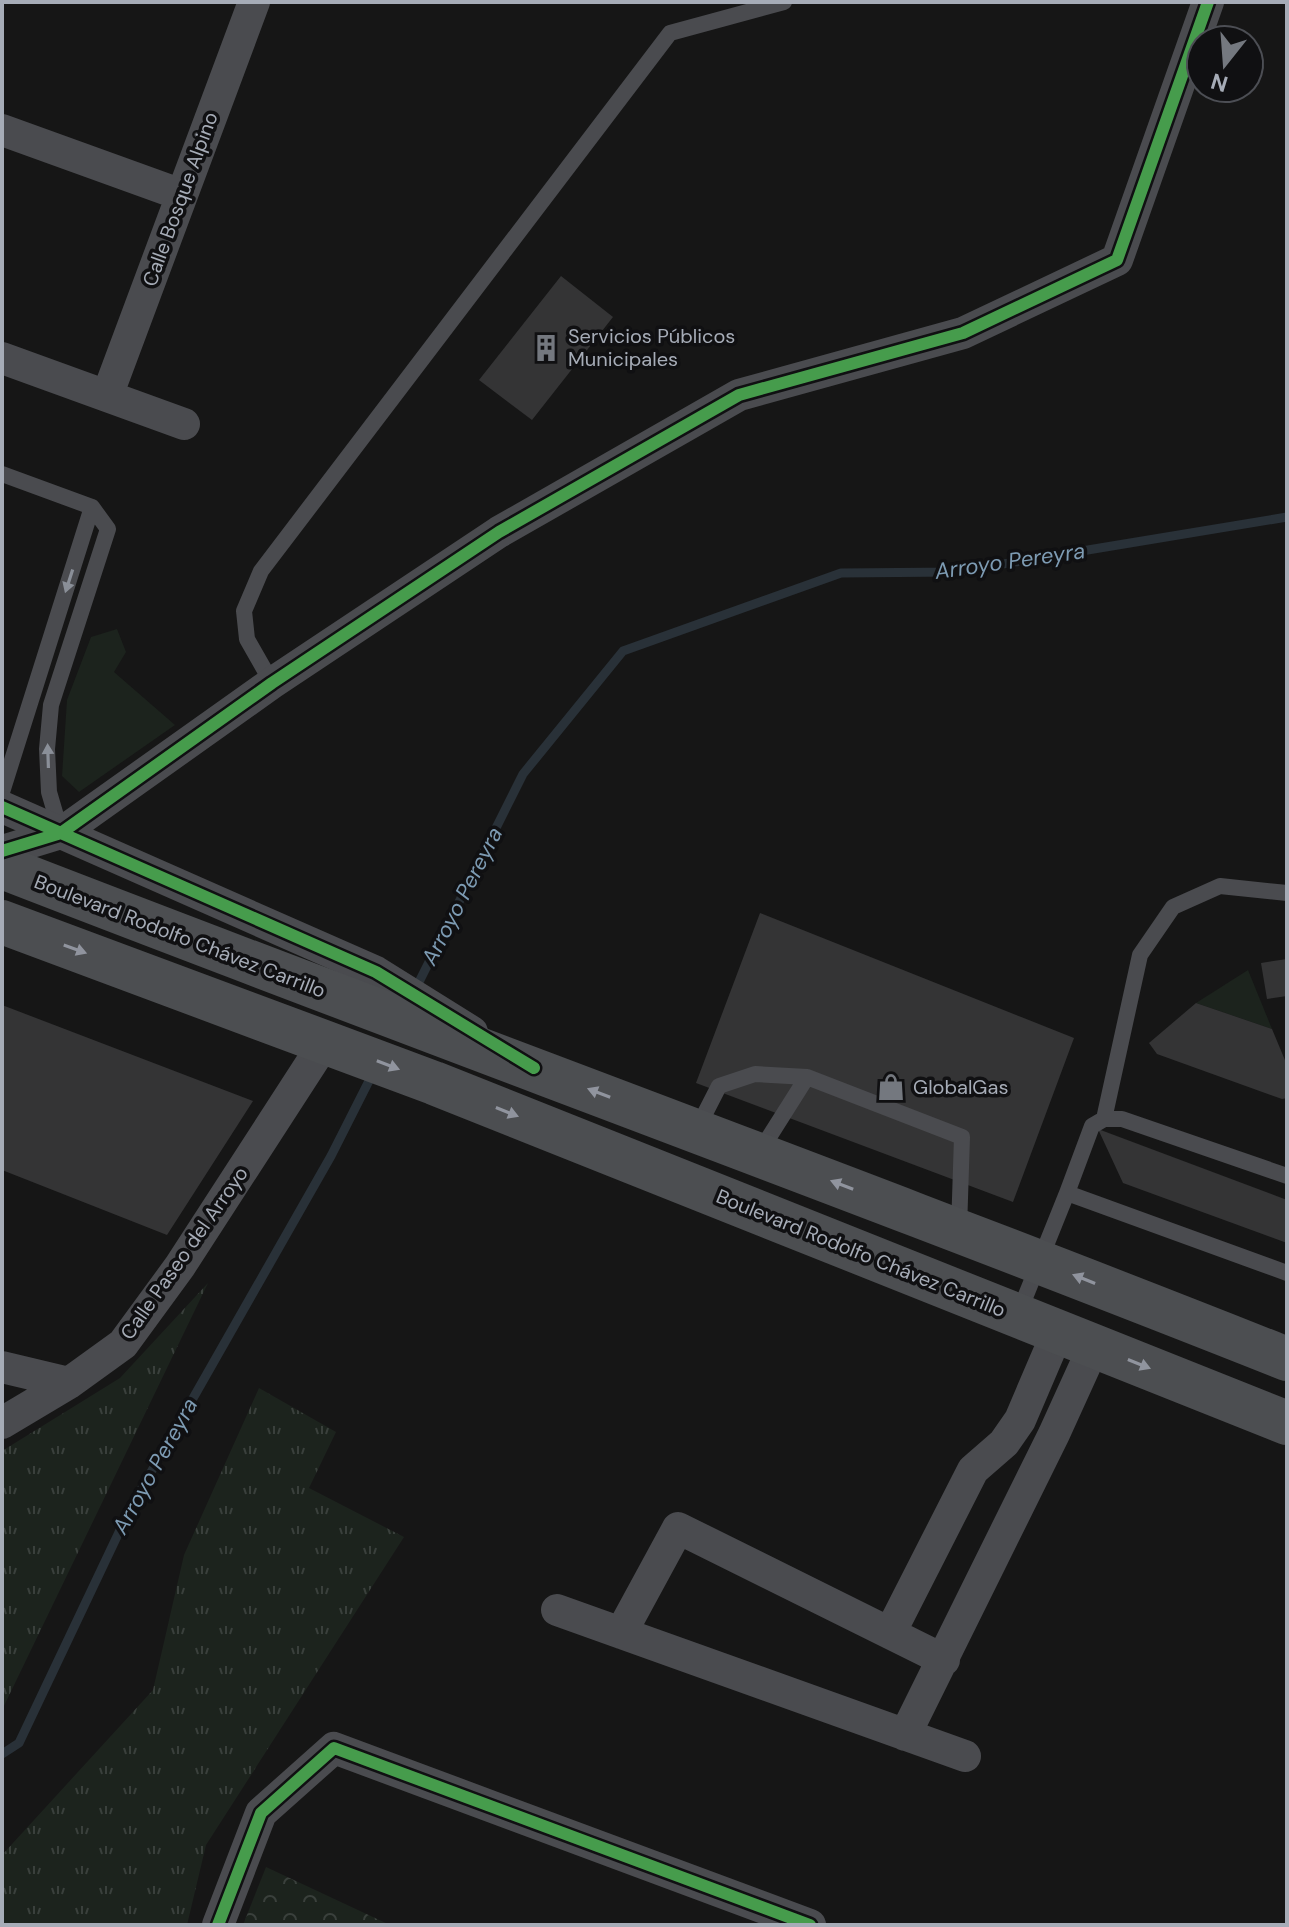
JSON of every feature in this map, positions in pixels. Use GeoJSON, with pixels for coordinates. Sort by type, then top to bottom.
{"type":"FeatureCollection","features":[{"type":"Feature","properties":{"kind":"main road","name":"Boulevard Rodolfo Chávez Carrillo"},"geometry":{"type":"LineString","coordinates":[[2,867],[367,989],[534,1068],[696,1131]]}},
{"type":"Feature","properties":{"kind":"main road"},"geometry":{"type":"LineString","coordinates":[[2,922],[333,1044]]}},
{"type":"Feature","properties":{"kind":"main road","name":"Boulevard Rodolfo Chávez Carrillo"},"geometry":{"type":"LineString","coordinates":[[333,1044],[1287,1423]]}},
{"type":"Feature","properties":{"kind":"main road"},"geometry":{"type":"LineString","coordinates":[[696,1131],[1040,1261],[1287,1359]]}},
{"type":"Feature","properties":{"kind":"street","name":"Calle Bosque Alpino"},"geometry":{"type":"LineString","coordinates":[[107,396],[254,2]]}},
{"type":"Feature","properties":{"kind":"street"},"geometry":{"type":"LineString","coordinates":[[2,851],[61,833],[272,683],[499,532],[739,395],[963,333],[1117,260],[1208,2]]}},
{"type":"Feature","properties":{"kind":"street"},"geometry":{"type":"LineString","coordinates":[[2,130],[182,195]]}},
{"type":"Feature","properties":{"kind":"street"},"geometry":{"type":"LineString","coordinates":[[2,358],[184,424]]}},
{"type":"Feature","properties":{"kind":"street"},"geometry":{"type":"LineString","coordinates":[[2,807],[61,833],[367,989]]}},
{"type":"Feature","properties":{"kind":"street","name":"Calle Paseo del Arroyo"},"geometry":{"type":"LineString","coordinates":[[2,1423],[69,1383],[123,1344],[333,1044]]}},
{"type":"Feature","properties":{"kind":"street"},"geometry":{"type":"LineString","coordinates":[[890,1633],[973,1470],[1004,1443],[1076,1338]]}},
{"type":"Feature","properties":{"kind":"street"},"geometry":{"type":"LineString","coordinates":[[905,1735],[944,1660],[1076,1338]]}},
{"type":"Feature","properties":{"kind":"street"},"geometry":{"type":"LineString","coordinates":[[2,1367],[69,1383]]}},
{"type":"Feature","properties":{"kind":"street"},"geometry":{"type":"LineString","coordinates":[[621,1633],[678,1528],[944,1660]]}},
{"type":"Feature","properties":{"kind":"street"},"geometry":{"type":"LineString","coordinates":[[557,1610],[965,1756]]}},
{"type":"Feature","properties":{"kind":"street"},"geometry":{"type":"LineString","coordinates":[[218,1925],[261,1813],[334,1748],[810,1925]]}},
{"type":"Feature","properties":{"kind":"lane"},"geometry":{"type":"LineString","coordinates":[[272,683],[247,639],[244,611],[261,571],[670,33],[784,2]]}},
{"type":"Feature","properties":{"kind":"lane"},"geometry":{"type":"LineString","coordinates":[[2,474],[92,507],[108,529],[51,705],[47,749],[49,792],[61,833]]}},
{"type":"Feature","properties":{"kind":"lane"},"geometry":{"type":"LineString","coordinates":[[2,792],[92,507]]}},
{"type":"Feature","properties":{"kind":"lane"},"geometry":{"type":"LineString","coordinates":[[1104,1119],[1140,955],[1173,907],[1220,886],[1287,893]]}},
{"type":"Feature","properties":{"kind":"lane"},"geometry":{"type":"LineString","coordinates":[[696,1131],[719,1086],[755,1074],[807,1077],[962,1137],[959,1230]]}},
{"type":"Feature","properties":{"kind":"lane"},"geometry":{"type":"LineString","coordinates":[[758,1153],[807,1077]]}},
{"type":"Feature","properties":{"kind":"lane"},"geometry":{"type":"LineString","coordinates":[[1018,1316],[1092,1126],[1104,1119],[1122,1119],[1287,1176]]}},
{"type":"Feature","properties":{"kind":"lane"},"geometry":{"type":"LineString","coordinates":[[1067,1193],[1287,1273]]}},
{"type":"Feature","properties":{"kind":"green space"},"geometry":{"type":"Polygon","coordinates":[[[117,629],[126,652],[114,672],[175,725],[79,792],[62,776],[67,700],[91,637],[117,629]]]}},
{"type":"Feature","properties":{"kind":"green space"},"geometry":{"type":"Polygon","coordinates":[[[1248,970],[1272,1029],[1196,1003],[1248,970]]]}},
{"type":"Feature","properties":{"kind":"green space"},"geometry":{"type":"Polygon","coordinates":[[[208,1283],[2,1710],[2,1451],[120,1378],[208,1283]]]}},
{"type":"Feature","properties":{"kind":"green space"},"geometry":{"type":"Polygon","coordinates":[[[259,1388],[336,1432],[309,1488],[404,1537],[206,1845],[187,1925],[2,1925],[2,1855],[153,1690],[184,1555],[259,1388]]]}},
{"type":"Feature","properties":{"kind":"green space"},"geometry":{"type":"Polygon","coordinates":[[[266,1867],[390,1925],[243,1925],[266,1867]]]}},
{"type":"Feature","properties":{"kind":"building","name":"Servicios Públicos Municipales"},"geometry":{"type":"Polygon","coordinates":[[[561,276],[613,317],[532,420],[479,380],[561,276]]]}},
{"type":"Feature","properties":{"kind":"building"},"geometry":{"type":"Polygon","coordinates":[[[760,913],[1074,1038],[1013,1202],[696,1083],[760,913]]]}},
{"type":"Feature","properties":{"kind":"building"},"geometry":{"type":"Polygon","coordinates":[[[1287,959],[1287,996],[1267,999],[1261,963],[1287,959]]]}},
{"type":"Feature","properties":{"kind":"building"},"geometry":{"type":"Polygon","coordinates":[[[1196,1003],[1272,1029],[1287,1065],[1287,1098],[1282,1099],[1157,1054],[1149,1043],[1196,1003]]]}},
{"type":"Feature","properties":{"kind":"building"},"geometry":{"type":"Polygon","coordinates":[[[2,1005],[253,1101],[167,1235],[2,1170],[2,1005]]]}},
{"type":"Feature","properties":{"kind":"building"},"geometry":{"type":"Polygon","coordinates":[[[1098,1129],[1287,1200],[1287,1243],[1123,1183],[1098,1129]]]}},
{"type":"Feature","properties":{"kind":"waterway","name":"Arroyo Pereyra"},"geometry":{"type":"LineString","coordinates":[[415,990],[523,774],[623,651],[841,573],[955,572],[1287,517]]}},
{"type":"Feature","properties":{"kind":"waterway","name":"Arroyo Pereyra"},"geometry":{"type":"LineString","coordinates":[[2,1754],[19,1743],[130,1509],[331,1156],[374,1071]]}},
{"type":"Feature","properties":{"kind":"cycle path"},"geometry":{"type":"LineString","coordinates":[[2,851],[61,833],[272,683],[499,532],[739,395],[963,333],[1117,260],[1208,2]]}},
{"type":"Feature","properties":{"kind":"cycle path"},"geometry":{"type":"LineString","coordinates":[[2,807],[376,972],[534,1068]]}},
{"type":"Feature","properties":{"kind":"cycle path"},"geometry":{"type":"LineString","coordinates":[[218,1925],[261,1813],[334,1748],[810,1925]]}},
{"type":"Feature","properties":{"kind":"place","name":"Servicios Públicos Municipales"},"geometry":{"type":"Point","coordinates":[546,348]}},
{"type":"Feature","properties":{"kind":"place","name":"GlobalGas"},"geometry":{"type":"Point","coordinates":[891,1087]}}]}
